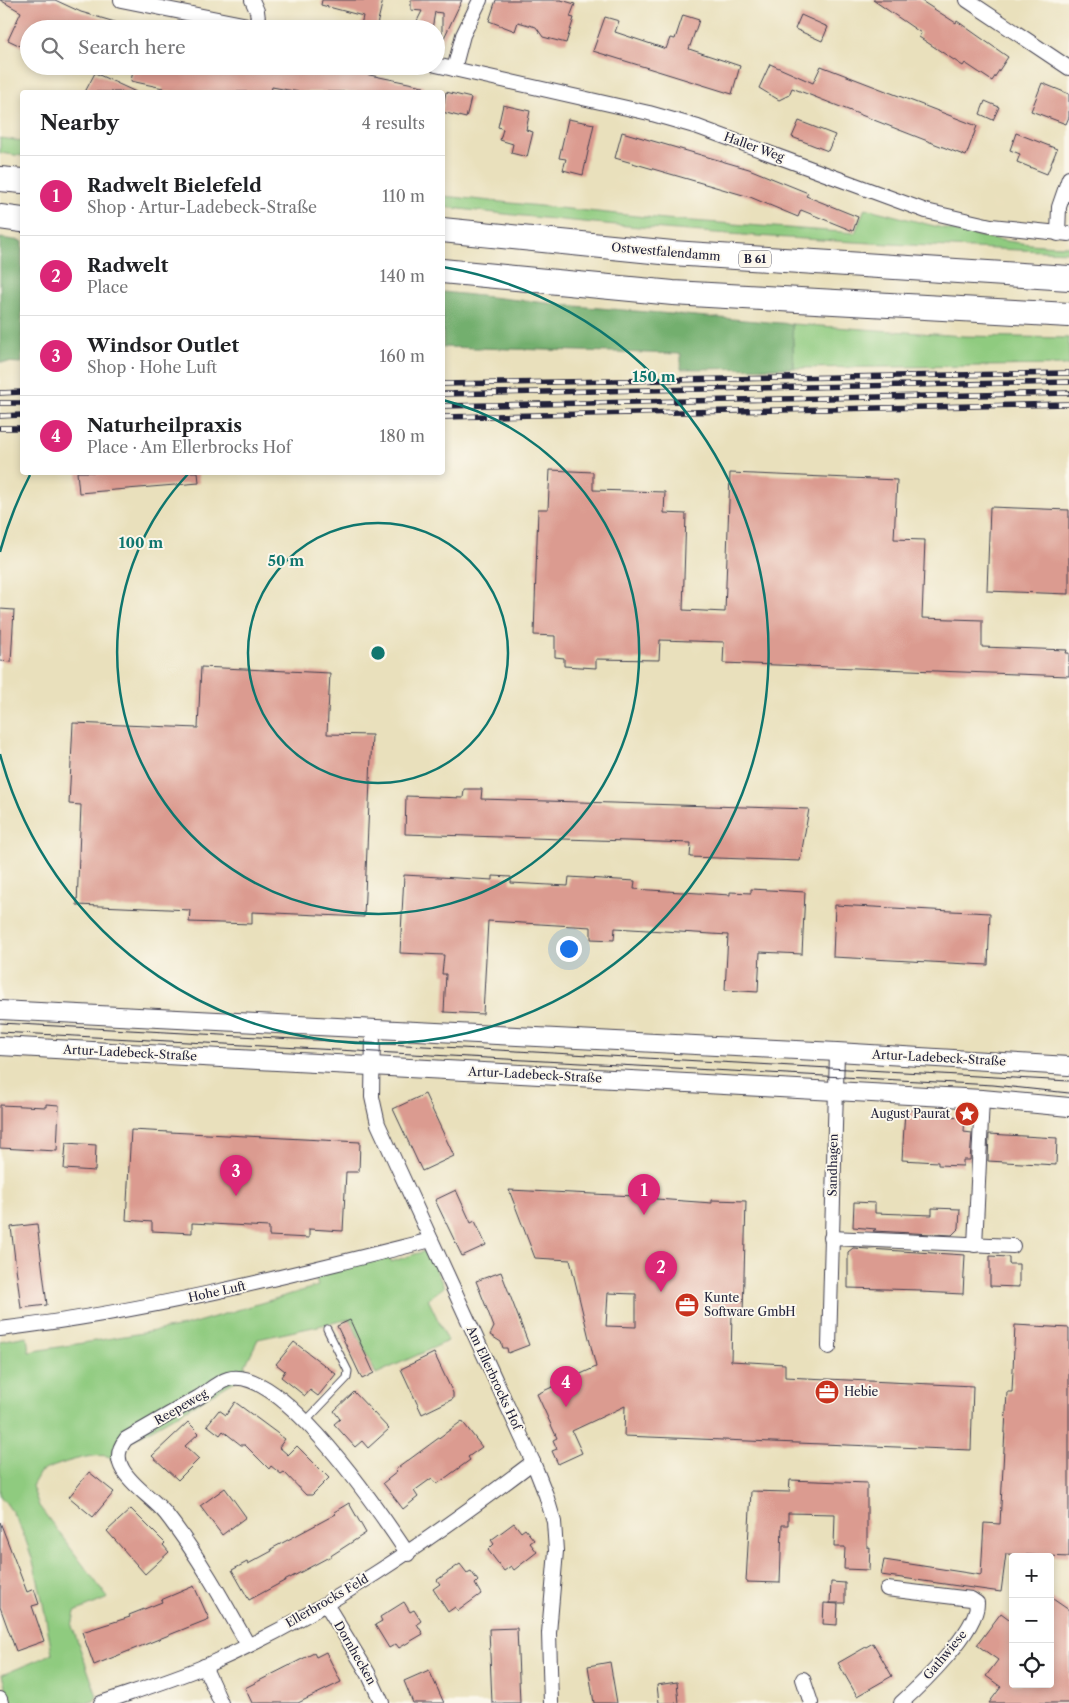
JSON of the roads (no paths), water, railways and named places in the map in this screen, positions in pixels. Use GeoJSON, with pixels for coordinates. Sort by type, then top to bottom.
{"type":"FeatureCollection","features":[{"type":"Feature","properties":{"kind":"highway"},"geometry":{"type":"LineString","coordinates":[[0,179],[20,181]]}},
{"type":"Feature","properties":{"kind":"highway"},"geometry":{"type":"LineString","coordinates":[[0,217],[20,220]]}},
{"type":"Feature","properties":{"kind":"highway","name":"Ostwestfalendamm"},"geometry":{"type":"LineString","coordinates":[[445,230],[672,253],[1069,278]]}},
{"type":"Feature","properties":{"kind":"highway"},"geometry":{"type":"LineString","coordinates":[[445,271],[673,293],[1069,315]]}},
{"type":"Feature","properties":{"kind":"street"},"geometry":{"type":"LineString","coordinates":[[121,0],[222,20]]}},
{"type":"Feature","properties":{"kind":"street"},"geometry":{"type":"LineString","coordinates":[[252,0],[260,20]]}},
{"type":"Feature","properties":{"kind":"street"},"geometry":{"type":"LineString","coordinates":[[454,69],[463,35],[480,0]]}},
{"type":"Feature","properties":{"kind":"street"},"geometry":{"type":"LineString","coordinates":[[968,0],[1069,68]]}},
{"type":"Feature","properties":{"kind":"street","name":"Haller Weg"},"geometry":{"type":"LineString","coordinates":[[445,67],[649,112],[698,127],[926,211],[991,226],[1064,234]]}},
{"type":"Feature","properties":{"kind":"street"},"geometry":{"type":"LineString","coordinates":[[1064,234],[1059,207],[1069,178]]}},
{"type":"Feature","properties":{"kind":"street","name":"Artur-Ladebeck-Straße"},"geometry":{"type":"LineString","coordinates":[[0,1010],[837,1052],[1069,1066]]}},
{"type":"Feature","properties":{"kind":"street","name":"Am Ellerbrocks Hof"},"geometry":{"type":"LineString","coordinates":[[373,1030],[372,1097],[378,1124],[532,1462],[546,1495],[554,1522],[556,1551],[549,1633],[551,1703]]}},
{"type":"Feature","properties":{"kind":"street","name":"Artur-Ladebeck-Straße"},"geometry":{"type":"LineString","coordinates":[[0,1046],[982,1099],[1069,1107]]}},
{"type":"Feature","properties":{"kind":"street","name":"Sandhagen"},"geometry":{"type":"LineString","coordinates":[[829,1347],[837,1052]]}},
{"type":"Feature","properties":{"kind":"street"},"geometry":{"type":"LineString","coordinates":[[975,1244],[982,1099]]}},
{"type":"Feature","properties":{"kind":"street"},"geometry":{"type":"LineString","coordinates":[[831,1238],[1013,1246]]}},
{"type":"Feature","properties":{"kind":"street","name":"Hohe Luft"},"geometry":{"type":"LineString","coordinates":[[0,1329],[55,1323],[158,1305],[431,1240]]}},
{"type":"Feature","properties":{"kind":"street","name":"Reepeweg"},"geometry":{"type":"LineString","coordinates":[[248,1645],[199,1558],[165,1512],[123,1470],[118,1456],[118,1448],[126,1439],[228,1379],[250,1378],[267,1388],[304,1423],[335,1454],[370,1497],[408,1554]]}},
{"type":"Feature","properties":{"kind":"street","name":"Ellerbrocks Feld"},"geometry":{"type":"LineString","coordinates":[[101,1703],[204,1666],[326,1604],[408,1554],[532,1462]]}},
{"type":"Feature","properties":{"kind":"street","name":"Gathwiese"},"geometry":{"type":"LineString","coordinates":[[886,1589],[971,1599],[977,1603],[977,1610],[967,1630],[918,1687],[901,1703]]}},
{"type":"Feature","properties":{"kind":"street","name":"Dornhecken"},"geometry":{"type":"LineString","coordinates":[[326,1604],[368,1673],[382,1703]]}},
{"type":"Feature","properties":{"kind":"street"},"geometry":{"type":"LineString","coordinates":[[204,1666],[222,1703]]}},
{"type":"Feature","properties":{"kind":"street"},"geometry":{"type":"LineString","coordinates":[[803,1679],[811,1703]]}},
{"type":"Feature","properties":{"kind":"street"},"geometry":{"type":"LineString","coordinates":[[0,1699],[1,1703]]}},
{"type":"Feature","properties":{"kind":"lane"},"geometry":{"type":"LineString","coordinates":[[304,1423],[347,1378],[348,1371],[327,1329]]}},
{"type":"Feature","properties":{"kind":"tram line"},"geometry":{"type":"LineString","coordinates":[[0,1023],[1069,1081]]}},
{"type":"Feature","properties":{"kind":"tram line"},"geometry":{"type":"LineString","coordinates":[[0,1032],[993,1085],[1069,1093]]}},
{"type":"Feature","properties":{"kind":"railway"},"geometry":{"type":"LineString","coordinates":[[445,384],[1069,373]]}},
{"type":"Feature","properties":{"kind":"railway"},"geometry":{"type":"LineString","coordinates":[[445,394],[1069,382]]}},
{"type":"Feature","properties":{"kind":"railway"},"geometry":{"type":"LineString","coordinates":[[0,393],[20,392]]}},
{"type":"Feature","properties":{"kind":"railway"},"geometry":{"type":"LineString","coordinates":[[445,406],[1069,393]]}},
{"type":"Feature","properties":{"kind":"railway"},"geometry":{"type":"LineString","coordinates":[[0,403],[20,403]]}},
{"type":"Feature","properties":{"kind":"railway"},"geometry":{"type":"LineString","coordinates":[[445,417],[1069,404]]}},
{"type":"Feature","properties":{"kind":"railway"},"geometry":{"type":"LineString","coordinates":[[0,416],[20,415]]}},
{"type":"Feature","properties":{"kind":"railway"},"geometry":{"type":"LineString","coordinates":[[0,428],[20,428]]}},
{"type":"Feature","properties":{"kind":"place","name":"August Paurat"},"geometry":{"type":"Point","coordinates":[967,1114]}},
{"type":"Feature","properties":{"kind":"place","name":"Windsor Outlet"},"geometry":{"type":"Point","coordinates":[236,1196]}},
{"type":"Feature","properties":{"kind":"place","name":"Radwelt Bielefeld"},"geometry":{"type":"Point","coordinates":[644,1215]}},
{"type":"Feature","properties":{"kind":"place","name":"Radwelt"},"geometry":{"type":"Point","coordinates":[661,1292]}},
{"type":"Feature","properties":{"kind":"place","name":"Kunte Software GmbH"},"geometry":{"type":"Point","coordinates":[687,1305]}},
{"type":"Feature","properties":{"kind":"place","name":"Hebie"},"geometry":{"type":"Point","coordinates":[827,1392]}},
{"type":"Feature","properties":{"kind":"place","name":"Naturheilpraxis"},"geometry":{"type":"Point","coordinates":[566,1407]}}]}
